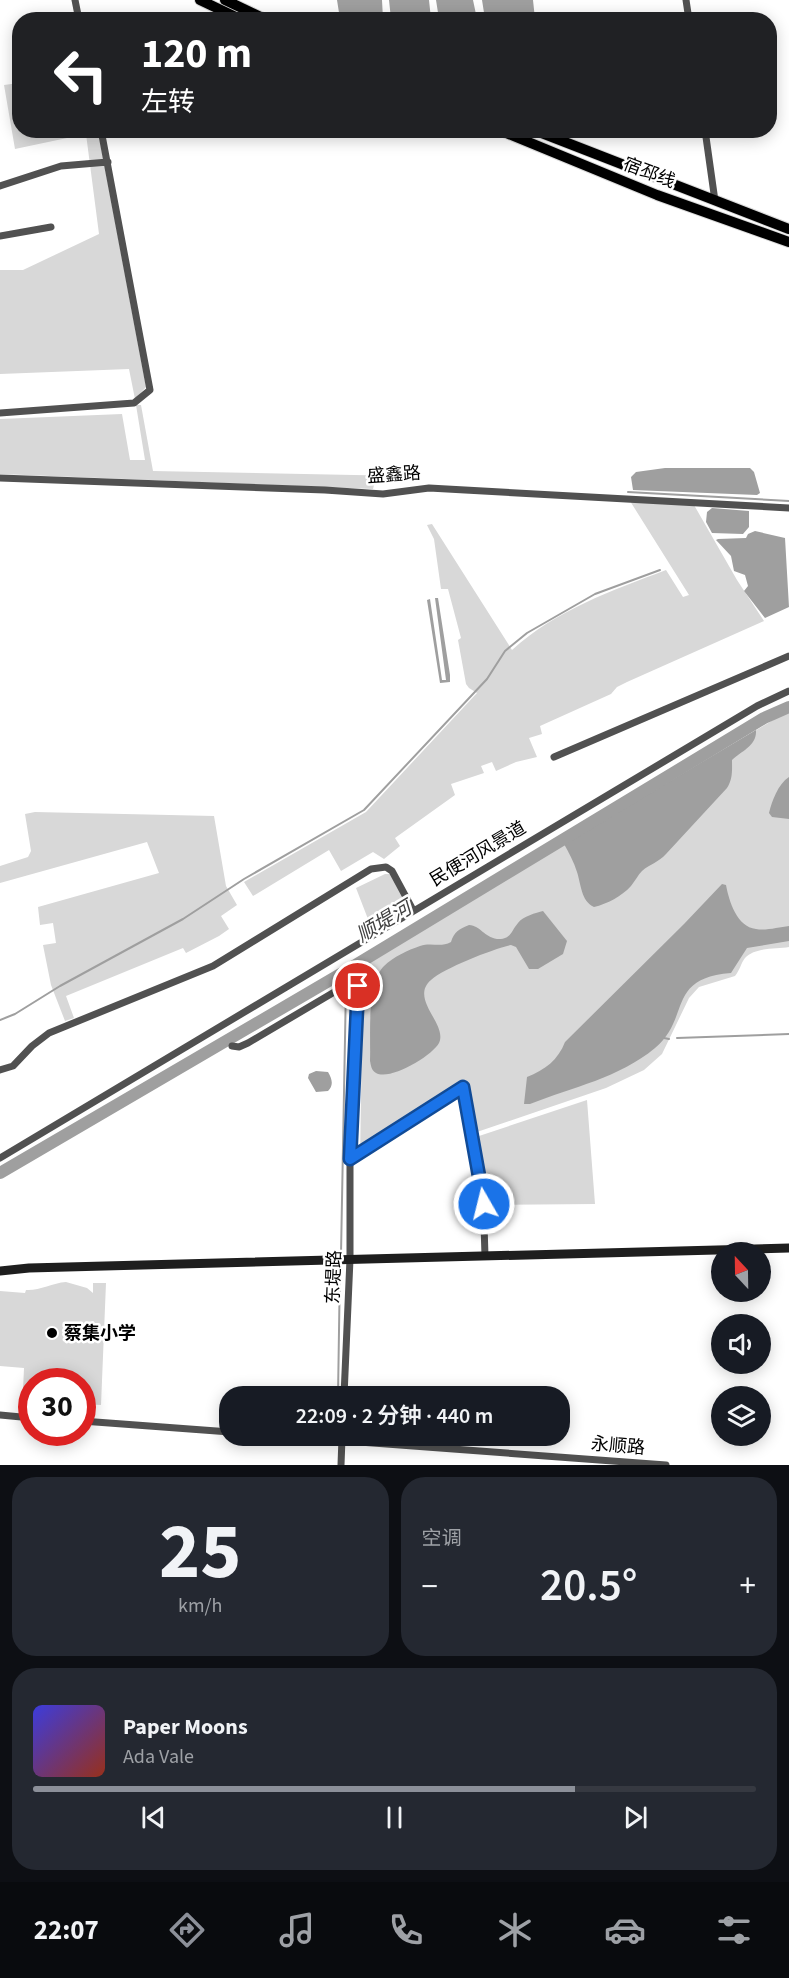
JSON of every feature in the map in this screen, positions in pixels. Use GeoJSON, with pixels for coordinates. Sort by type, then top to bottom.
{"type":"FeatureCollection","features":[{"type":"Feature","properties":{"kind":"main road"},"geometry":{"type":"LineString","coordinates":[[200,0],[225,12]]}},
{"type":"Feature","properties":{"kind":"main road"},"geometry":{"type":"LineString","coordinates":[[225,0],[250,12]]}},
{"type":"Feature","properties":{"kind":"main road","name":"宿邳线"},"geometry":{"type":"LineString","coordinates":[[518,138],[657,195],[789,243]]}},
{"type":"Feature","properties":{"kind":"main road","name":"宿邳线"},"geometry":{"type":"LineString","coordinates":[[554,138],[789,229]]}},
{"type":"Feature","properties":{"kind":"street"},"geometry":{"type":"LineString","coordinates":[[0,413],[134,403],[150,390],[103,138]]}},
{"type":"Feature","properties":{"kind":"street"},"geometry":{"type":"LineString","coordinates":[[706,138],[715,201]]}},
{"type":"Feature","properties":{"kind":"street"},"geometry":{"type":"LineString","coordinates":[[0,186],[61,166],[108,162]]}},
{"type":"Feature","properties":{"kind":"street"},"geometry":{"type":"LineString","coordinates":[[0,236],[51,227]]}},
{"type":"Feature","properties":{"kind":"street","name":"盛鑫路"},"geometry":{"type":"LineString","coordinates":[[0,478],[383,494],[429,488],[789,507]]}},
{"type":"Feature","properties":{"kind":"street"},"geometry":{"type":"LineString","coordinates":[[554,757],[789,656]]}},
{"type":"Feature","properties":{"kind":"street","name":"民便河风景道"},"geometry":{"type":"LineString","coordinates":[[1,1157],[412,910],[757,706],[789,691]]}},
{"type":"Feature","properties":{"kind":"street"},"geometry":{"type":"LineString","coordinates":[[0,1070],[13,1066],[32,1046],[49,1033],[220,962],[371,869],[386,867],[392,871],[412,910]]}},
{"type":"Feature","properties":{"kind":"street","name":"东堤路"},"geometry":{"type":"LineString","coordinates":[[232,1046],[239,1047],[248,1043],[336,991],[358,986],[350,1159],[350,1260],[344,1386]]}},
{"type":"Feature","properties":{"kind":"street"},"geometry":{"type":"LineString","coordinates":[[350,1159],[463,1087],[483,1192],[485,1256]]}},
{"type":"Feature","properties":{"kind":"street"},"geometry":{"type":"LineString","coordinates":[[0,1148],[1,1157]]}},
{"type":"Feature","properties":{"kind":"street"},"geometry":{"type":"LineString","coordinates":[[0,1271],[29,1268],[789,1248]]}},
{"type":"Feature","properties":{"kind":"street"},"geometry":{"type":"LineString","coordinates":[[0,1415],[18,1417]]}},
{"type":"Feature","properties":{"kind":"street"},"geometry":{"type":"LineString","coordinates":[[96,1422],[219,1431]]}},
{"type":"Feature","properties":{"kind":"street"},"geometry":{"type":"LineString","coordinates":[[341,1465],[342,1446]]}},
{"type":"Feature","properties":{"kind":"street","name":"永顺路"},"geometry":{"type":"LineString","coordinates":[[438,1446],[666,1465]]}},
{"type":"Feature","properties":{"kind":"shaded area"},"geometry":{"type":"Polygon","coordinates":[[[337,0],[382,0],[383,12],[339,12],[337,0]]]}},
{"type":"Feature","properties":{"kind":"shaded area"},"geometry":{"type":"Polygon","coordinates":[[[389,0],[429,0],[430,12],[390,12],[389,0]]]}},
{"type":"Feature","properties":{"kind":"shaded area"},"geometry":{"type":"Polygon","coordinates":[[[436,0],[473,0],[476,12],[438,12],[436,0]]]}},
{"type":"Feature","properties":{"kind":"shaded area"},"geometry":{"type":"Polygon","coordinates":[[[482,0],[533,0],[534,12],[484,12],[482,0]]]}},
{"type":"Feature","properties":{"kind":"shaded area"},"geometry":{"type":"Polygon","coordinates":[[[12,84],[12,132],[4,85],[12,84]]]}},
{"type":"Feature","properties":{"kind":"shaded area"},"geometry":{"type":"Polygon","coordinates":[[[13,138],[67,138],[15,149],[13,138]]]}},
{"type":"Feature","properties":{"kind":"shaded area"},"geometry":{"type":"Polygon","coordinates":[[[87,138],[99,138],[146,387],[135,399],[129,369],[0,374],[0,270],[23,270],[99,234],[87,138]]]}},
{"type":"Feature","properties":{"kind":"shaded area"},"geometry":{"type":"Polygon","coordinates":[[[136,405],[141,405],[153,471],[404,476],[400,480],[375,481],[373,489],[0,474],[0,419],[122,414],[130,460],[145,460],[136,405]]]}},
{"type":"Feature","properties":{"kind":"shaded area"},"geometry":{"type":"Polygon","coordinates":[[[665,468],[750,468],[754,472],[760,493],[757,495],[633,490],[631,477],[636,472],[665,468]]]}},
{"type":"Feature","properties":{"kind":"shaded area"},"geometry":{"type":"Polygon","coordinates":[[[630,501],[694,505],[737,580],[764,621],[627,682],[617,687],[611,694],[540,726],[542,734],[529,738],[537,757],[516,762],[496,771],[492,762],[481,766],[484,773],[451,784],[455,795],[395,838],[400,846],[384,859],[373,852],[341,871],[329,850],[253,896],[244,882],[366,812],[477,693],[466,684],[458,640],[461,638],[448,589],[441,589],[434,539],[427,525],[432,524],[512,650],[547,624],[585,603],[666,570],[683,597],[689,595],[630,501]]]}},
{"type":"Feature","properties":{"kind":"shaded area"},"geometry":{"type":"Polygon","coordinates":[[[712,508],[749,511],[749,527],[743,534],[712,533],[706,522],[707,512],[712,508]]]}},
{"type":"Feature","properties":{"kind":"shaded area"},"geometry":{"type":"Polygon","coordinates":[[[755,531],[785,538],[789,607],[765,618],[744,591],[748,586],[745,575],[734,571],[731,556],[716,540],[746,538],[748,534],[755,531]]]}},
{"type":"Feature","properties":{"kind":"shaded area"},"geometry":{"type":"Polygon","coordinates":[[[435,598],[438,598],[450,682],[440,683],[427,600],[430,599],[442,680],[446,680],[435,598]]]}},
{"type":"Feature","properties":{"kind":"shaded area"},"geometry":{"type":"Polygon","coordinates":[[[789,713],[789,947],[766,949],[749,954],[735,976],[699,987],[689,998],[662,1054],[644,1070],[606,1088],[474,1133],[466,1091],[360,1161],[363,965],[780,716],[789,713]]]}},
{"type":"Feature","properties":{"kind":"shaded area"},"geometry":{"type":"Polygon","coordinates":[[[756,730],[756,736],[748,748],[732,760],[731,778],[727,788],[666,854],[642,871],[627,890],[609,902],[594,907],[586,901],[576,868],[564,844],[756,730]]]}},
{"type":"Feature","properties":{"kind":"shaded area"},"geometry":{"type":"Polygon","coordinates":[[[789,777],[789,819],[772,817],[769,813],[774,798],[789,777]]]}},
{"type":"Feature","properties":{"kind":"shaded area"},"geometry":{"type":"Polygon","coordinates":[[[35,812],[214,816],[226,886],[237,905],[221,916],[229,929],[186,953],[183,948],[66,996],[74,1018],[65,1021],[51,985],[43,945],[56,943],[53,923],[40,925],[38,907],[159,873],[147,842],[0,883],[0,866],[28,857],[31,851],[25,814],[35,812]]]}},
{"type":"Feature","properties":{"kind":"shaded area"},"geometry":{"type":"Polygon","coordinates":[[[385,874],[391,874],[410,910],[373,932],[356,888],[385,874]]]}},
{"type":"Feature","properties":{"kind":"shaded area"},"geometry":{"type":"Polygon","coordinates":[[[722,884],[726,885],[735,912],[744,924],[760,929],[789,926],[789,941],[747,948],[731,973],[711,976],[697,983],[682,1001],[666,1036],[641,1058],[595,1081],[530,1104],[524,1104],[527,1077],[550,1064],[559,1054],[565,1042],[722,884]]]}},
{"type":"Feature","properties":{"kind":"shaded area"},"geometry":{"type":"Polygon","coordinates":[[[543,911],[567,941],[563,954],[538,969],[529,969],[516,947],[511,945],[493,950],[437,975],[425,987],[424,995],[438,1028],[439,1043],[410,1066],[391,1074],[382,1075],[374,1072],[370,1061],[372,997],[378,974],[384,966],[415,948],[451,942],[457,931],[469,925],[477,927],[493,938],[505,938],[523,918],[543,911]]]}},
{"type":"Feature","properties":{"kind":"shaded area"},"geometry":{"type":"Polygon","coordinates":[[[316,1071],[328,1072],[331,1077],[332,1082],[328,1091],[316,1092],[308,1078],[309,1074],[316,1071]]]}},
{"type":"Feature","properties":{"kind":"shaded area"},"geometry":{"type":"Polygon","coordinates":[[[587,1100],[595,1204],[489,1205],[476,1137],[587,1100]]]}},
{"type":"Feature","properties":{"kind":"shaded area","name":"蔡集小学"},"geometry":{"type":"Polygon","coordinates":[[[66,1282],[87,1288],[93,1293],[93,1283],[106,1283],[101,1405],[96,1405],[96,1368],[0,1366],[0,1291],[25,1293],[26,1290],[66,1282]]]}},
{"type":"Feature","properties":{"kind":"waterway"},"geometry":{"type":"LineString","coordinates":[[628,492],[789,501]]}},
{"type":"Feature","properties":{"kind":"waterway"},"geometry":{"type":"LineString","coordinates":[[0,1020],[15,1014],[60,986],[183,919],[244,879],[364,810],[487,679],[505,651],[527,633],[595,594],[660,570]]}},
{"type":"Feature","properties":{"kind":"waterway","name":"顺堤河"},"geometry":{"type":"LineString","coordinates":[[0,1173],[344,972],[764,718],[789,707]]}},
{"type":"Feature","properties":{"kind":"waterway"},"geometry":{"type":"LineString","coordinates":[[341,1254],[346,985],[344,972]]}},
{"type":"Feature","properties":{"kind":"waterway"},"geometry":{"type":"LineString","coordinates":[[677,1038],[789,1034]]}},
{"type":"Feature","properties":{"kind":"waterway"},"geometry":{"type":"LineString","coordinates":[[664,1038],[669,1039]]}},
{"type":"Feature","properties":{"kind":"waterway"},"geometry":{"type":"LineString","coordinates":[[338,1386],[340,1266]]}},
{"type":"Feature","properties":{"kind":"place","name":"蔡集小学"},"geometry":{"type":"Point","coordinates":[52,1333]}},
{"type":"Feature","properties":{"kind":"route"},"geometry":{"type":"LineString","coordinates":[[358,986],[350,1159],[463,1087],[484,1204]]}}]}
